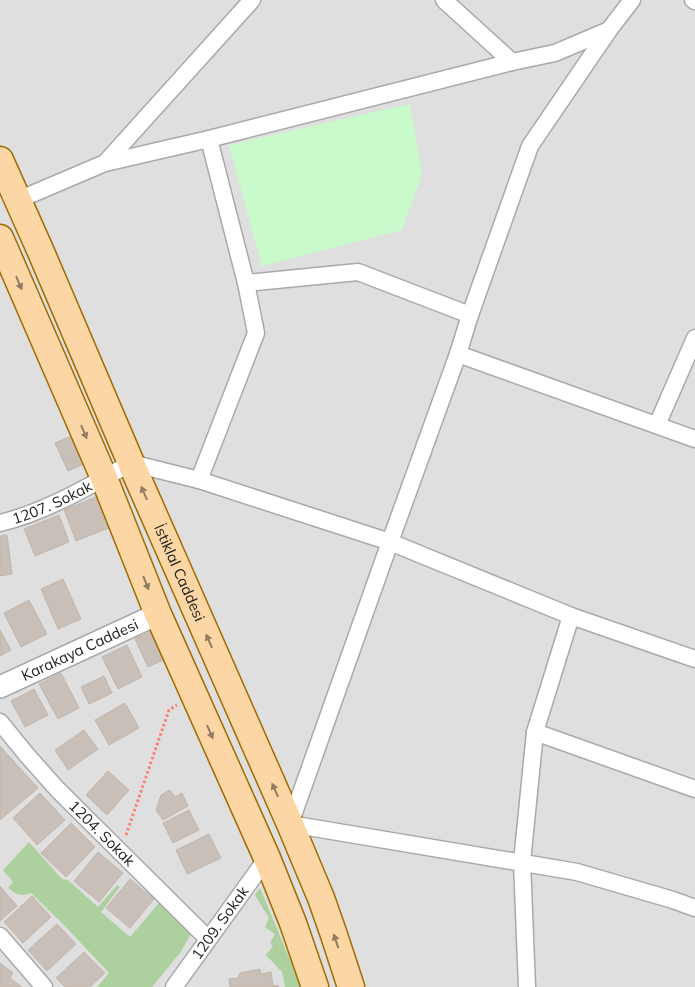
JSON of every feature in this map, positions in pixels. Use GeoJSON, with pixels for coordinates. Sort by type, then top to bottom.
{"type":"FeatureCollection","features":[{"type":"Feature","properties":{"kind":"main road","name":"İstiklal Caddesi"},"geometry":{"type":"LineString","coordinates":[[0,160],[290,824],[334,935],[351,987]]}},
{"type":"Feature","properties":{"kind":"main road"},"geometry":{"type":"LineString","coordinates":[[0,238],[104,478],[158,614],[267,858],[294,923],[315,987]]}},
{"type":"Feature","properties":{"kind":"street"},"geometry":{"type":"LineString","coordinates":[[105,163],[252,0]]}},
{"type":"Feature","properties":{"kind":"street"},"geometry":{"type":"LineString","coordinates":[[444,0],[512,62]]}},
{"type":"Feature","properties":{"kind":"street"},"geometry":{"type":"LineString","coordinates":[[632,0],[609,30],[530,146],[458,354],[290,824],[578,872],[695,908]]}},
{"type":"Feature","properties":{"kind":"street"},"geometry":{"type":"LineString","coordinates":[[18,200],[105,163],[210,139],[512,62],[555,53],[609,30]]}},
{"type":"Feature","properties":{"kind":"street"},"geometry":{"type":"LineString","coordinates":[[198,480],[256,333],[246,283],[210,139]]}},
{"type":"Feature","properties":{"kind":"street"},"geometry":{"type":"LineString","coordinates":[[246,283],[358,272],[470,315]]}},
{"type":"Feature","properties":{"kind":"street"},"geometry":{"type":"LineString","coordinates":[[657,425],[695,338]]}},
{"type":"Feature","properties":{"kind":"street"},"geometry":{"type":"LineString","coordinates":[[458,354],[695,439]]}},
{"type":"Feature","properties":{"kind":"street"},"geometry":{"type":"LineString","coordinates":[[131,463],[198,480],[390,542],[572,616],[695,659]]}},
{"type":"Feature","properties":{"kind":"street","name":"1207. Sokak"},"geometry":{"type":"LineString","coordinates":[[0,523],[34,512],[131,463]]}},
{"type":"Feature","properties":{"kind":"street","name":"Karakaya Caddesi"},"geometry":{"type":"LineString","coordinates":[[0,687],[158,614]]}},
{"type":"Feature","properties":{"kind":"street"},"geometry":{"type":"LineString","coordinates":[[526,987],[522,862],[535,732],[572,616]]}},
{"type":"Feature","properties":{"kind":"street","name":"1204. Sokak"},"geometry":{"type":"LineString","coordinates":[[0,722],[57,789],[208,939]]}},
{"type":"Feature","properties":{"kind":"street"},"geometry":{"type":"LineString","coordinates":[[535,732],[695,789]]}},
{"type":"Feature","properties":{"kind":"street","name":"1209. Sokak"},"geometry":{"type":"LineString","coordinates":[[174,987],[267,858]]}},
{"type":"Feature","properties":{"kind":"street"},"geometry":{"type":"LineString","coordinates":[[0,936],[44,987]]}},
{"type":"Feature","properties":{"kind":"path"},"geometry":{"type":"LineString","coordinates":[[120,852],[169,710],[193,693]]}},
{"type":"Feature","properties":{"kind":"shaded area"},"geometry":{"type":"Polygon","coordinates":[[[0,0],[695,0],[695,987],[0,987],[0,0]]]}},
{"type":"Feature","properties":{"kind":"green space"},"geometry":{"type":"Polygon","coordinates":[[[410,104],[422,174],[402,230],[262,266],[229,145],[410,104]]]}},
{"type":"Feature","properties":{"kind":"green space"},"geometry":{"type":"Polygon","coordinates":[[[29,842],[62,879],[68,880],[98,907],[117,885],[120,887],[101,912],[130,937],[159,903],[182,920],[191,934],[180,953],[152,987],[97,987],[109,973],[31,893],[19,894],[8,888],[13,882],[3,870],[29,842]]]}},
{"type":"Feature","properties":{"kind":"green space"},"geometry":{"type":"Polygon","coordinates":[[[260,888],[300,987],[285,987],[282,972],[266,955],[273,946],[270,943],[275,934],[265,927],[269,918],[255,895],[260,888]]]}},
{"type":"Feature","properties":{"kind":"building"},"geometry":{"type":"Polygon","coordinates":[[[71,436],[84,464],[68,471],[55,443],[71,436]]]}},
{"type":"Feature","properties":{"kind":"building"},"geometry":{"type":"Polygon","coordinates":[[[98,496],[111,527],[76,541],[64,510],[98,496]]]}},
{"type":"Feature","properties":{"kind":"building"},"geometry":{"type":"Polygon","coordinates":[[[59,515],[69,542],[35,556],[24,529],[59,515]]]}},
{"type":"Feature","properties":{"kind":"building"},"geometry":{"type":"Polygon","coordinates":[[[7,535],[12,574],[0,576],[0,536],[7,535]]]}},
{"type":"Feature","properties":{"kind":"building"},"geometry":{"type":"Polygon","coordinates":[[[63,579],[81,619],[58,629],[41,589],[63,579]]]}},
{"type":"Feature","properties":{"kind":"building"},"geometry":{"type":"Polygon","coordinates":[[[29,600],[47,634],[21,647],[4,613],[29,600]]]}},
{"type":"Feature","properties":{"kind":"building"},"geometry":{"type":"Polygon","coordinates":[[[159,628],[172,656],[148,667],[135,639],[159,628]]]}},
{"type":"Feature","properties":{"kind":"building"},"geometry":{"type":"Polygon","coordinates":[[[0,630],[11,650],[0,656],[0,630]]]}},
{"type":"Feature","properties":{"kind":"building"},"geometry":{"type":"Polygon","coordinates":[[[127,645],[142,677],[118,689],[102,657],[127,645]]]}},
{"type":"Feature","properties":{"kind":"building"},"geometry":{"type":"Polygon","coordinates":[[[61,673],[79,708],[58,719],[39,684],[61,673]]]}},
{"type":"Feature","properties":{"kind":"building"},"geometry":{"type":"Polygon","coordinates":[[[104,676],[112,693],[89,704],[81,687],[104,676]]]}},
{"type":"Feature","properties":{"kind":"building"},"geometry":{"type":"Polygon","coordinates":[[[34,689],[48,715],[25,727],[11,701],[34,689]]]}},
{"type":"Feature","properties":{"kind":"building"},"geometry":{"type":"Polygon","coordinates":[[[125,703],[139,728],[109,745],[95,720],[125,703]]]}},
{"type":"Feature","properties":{"kind":"building"},"geometry":{"type":"Polygon","coordinates":[[[84,730],[98,749],[68,770],[55,750],[84,730]]]}},
{"type":"Feature","properties":{"kind":"building"},"geometry":{"type":"Polygon","coordinates":[[[0,746],[38,788],[0,820],[0,746]]]}},
{"type":"Feature","properties":{"kind":"building"},"geometry":{"type":"Polygon","coordinates":[[[108,771],[129,790],[107,815],[86,795],[108,771]]]}},
{"type":"Feature","properties":{"kind":"building"},"geometry":{"type":"Polygon","coordinates":[[[170,790],[175,797],[182,793],[188,806],[163,820],[156,810],[161,795],[170,790]]]}},
{"type":"Feature","properties":{"kind":"building"},"geometry":{"type":"Polygon","coordinates":[[[40,793],[65,820],[37,845],[13,818],[40,793]]]}},
{"type":"Feature","properties":{"kind":"building"},"geometry":{"type":"Polygon","coordinates":[[[189,810],[199,830],[173,843],[163,823],[189,810]]]}},
{"type":"Feature","properties":{"kind":"building"},"geometry":{"type":"Polygon","coordinates":[[[71,823],[95,847],[66,877],[41,853],[71,823]]]}},
{"type":"Feature","properties":{"kind":"building"},"geometry":{"type":"Polygon","coordinates":[[[209,834],[221,858],[187,874],[176,850],[209,834]]]}},
{"type":"Feature","properties":{"kind":"building"},"geometry":{"type":"Polygon","coordinates":[[[98,852],[123,873],[99,902],[74,881],[98,852]]]}},
{"type":"Feature","properties":{"kind":"building"},"geometry":{"type":"Polygon","coordinates":[[[130,879],[154,899],[130,928],[106,908],[130,879]]]}},
{"type":"Feature","properties":{"kind":"building"},"geometry":{"type":"Polygon","coordinates":[[[0,886],[17,906],[0,921],[0,886]]]}},
{"type":"Feature","properties":{"kind":"building"},"geometry":{"type":"Polygon","coordinates":[[[32,896],[51,917],[23,943],[4,922],[32,896]]]}},
{"type":"Feature","properties":{"kind":"building"},"geometry":{"type":"Polygon","coordinates":[[[57,924],[76,944],[47,971],[28,950],[57,924]]]}},
{"type":"Feature","properties":{"kind":"building"},"geometry":{"type":"Polygon","coordinates":[[[84,952],[105,973],[90,987],[65,987],[56,978],[84,952]]]}},
{"type":"Feature","properties":{"kind":"building"},"geometry":{"type":"Polygon","coordinates":[[[0,963],[13,973],[10,978],[22,987],[0,987],[0,963]]]}},
{"type":"Feature","properties":{"kind":"building"},"geometry":{"type":"Polygon","coordinates":[[[260,969],[261,974],[271,972],[273,986],[278,985],[278,987],[230,987],[229,979],[238,978],[240,973],[260,969]]]}}]}
